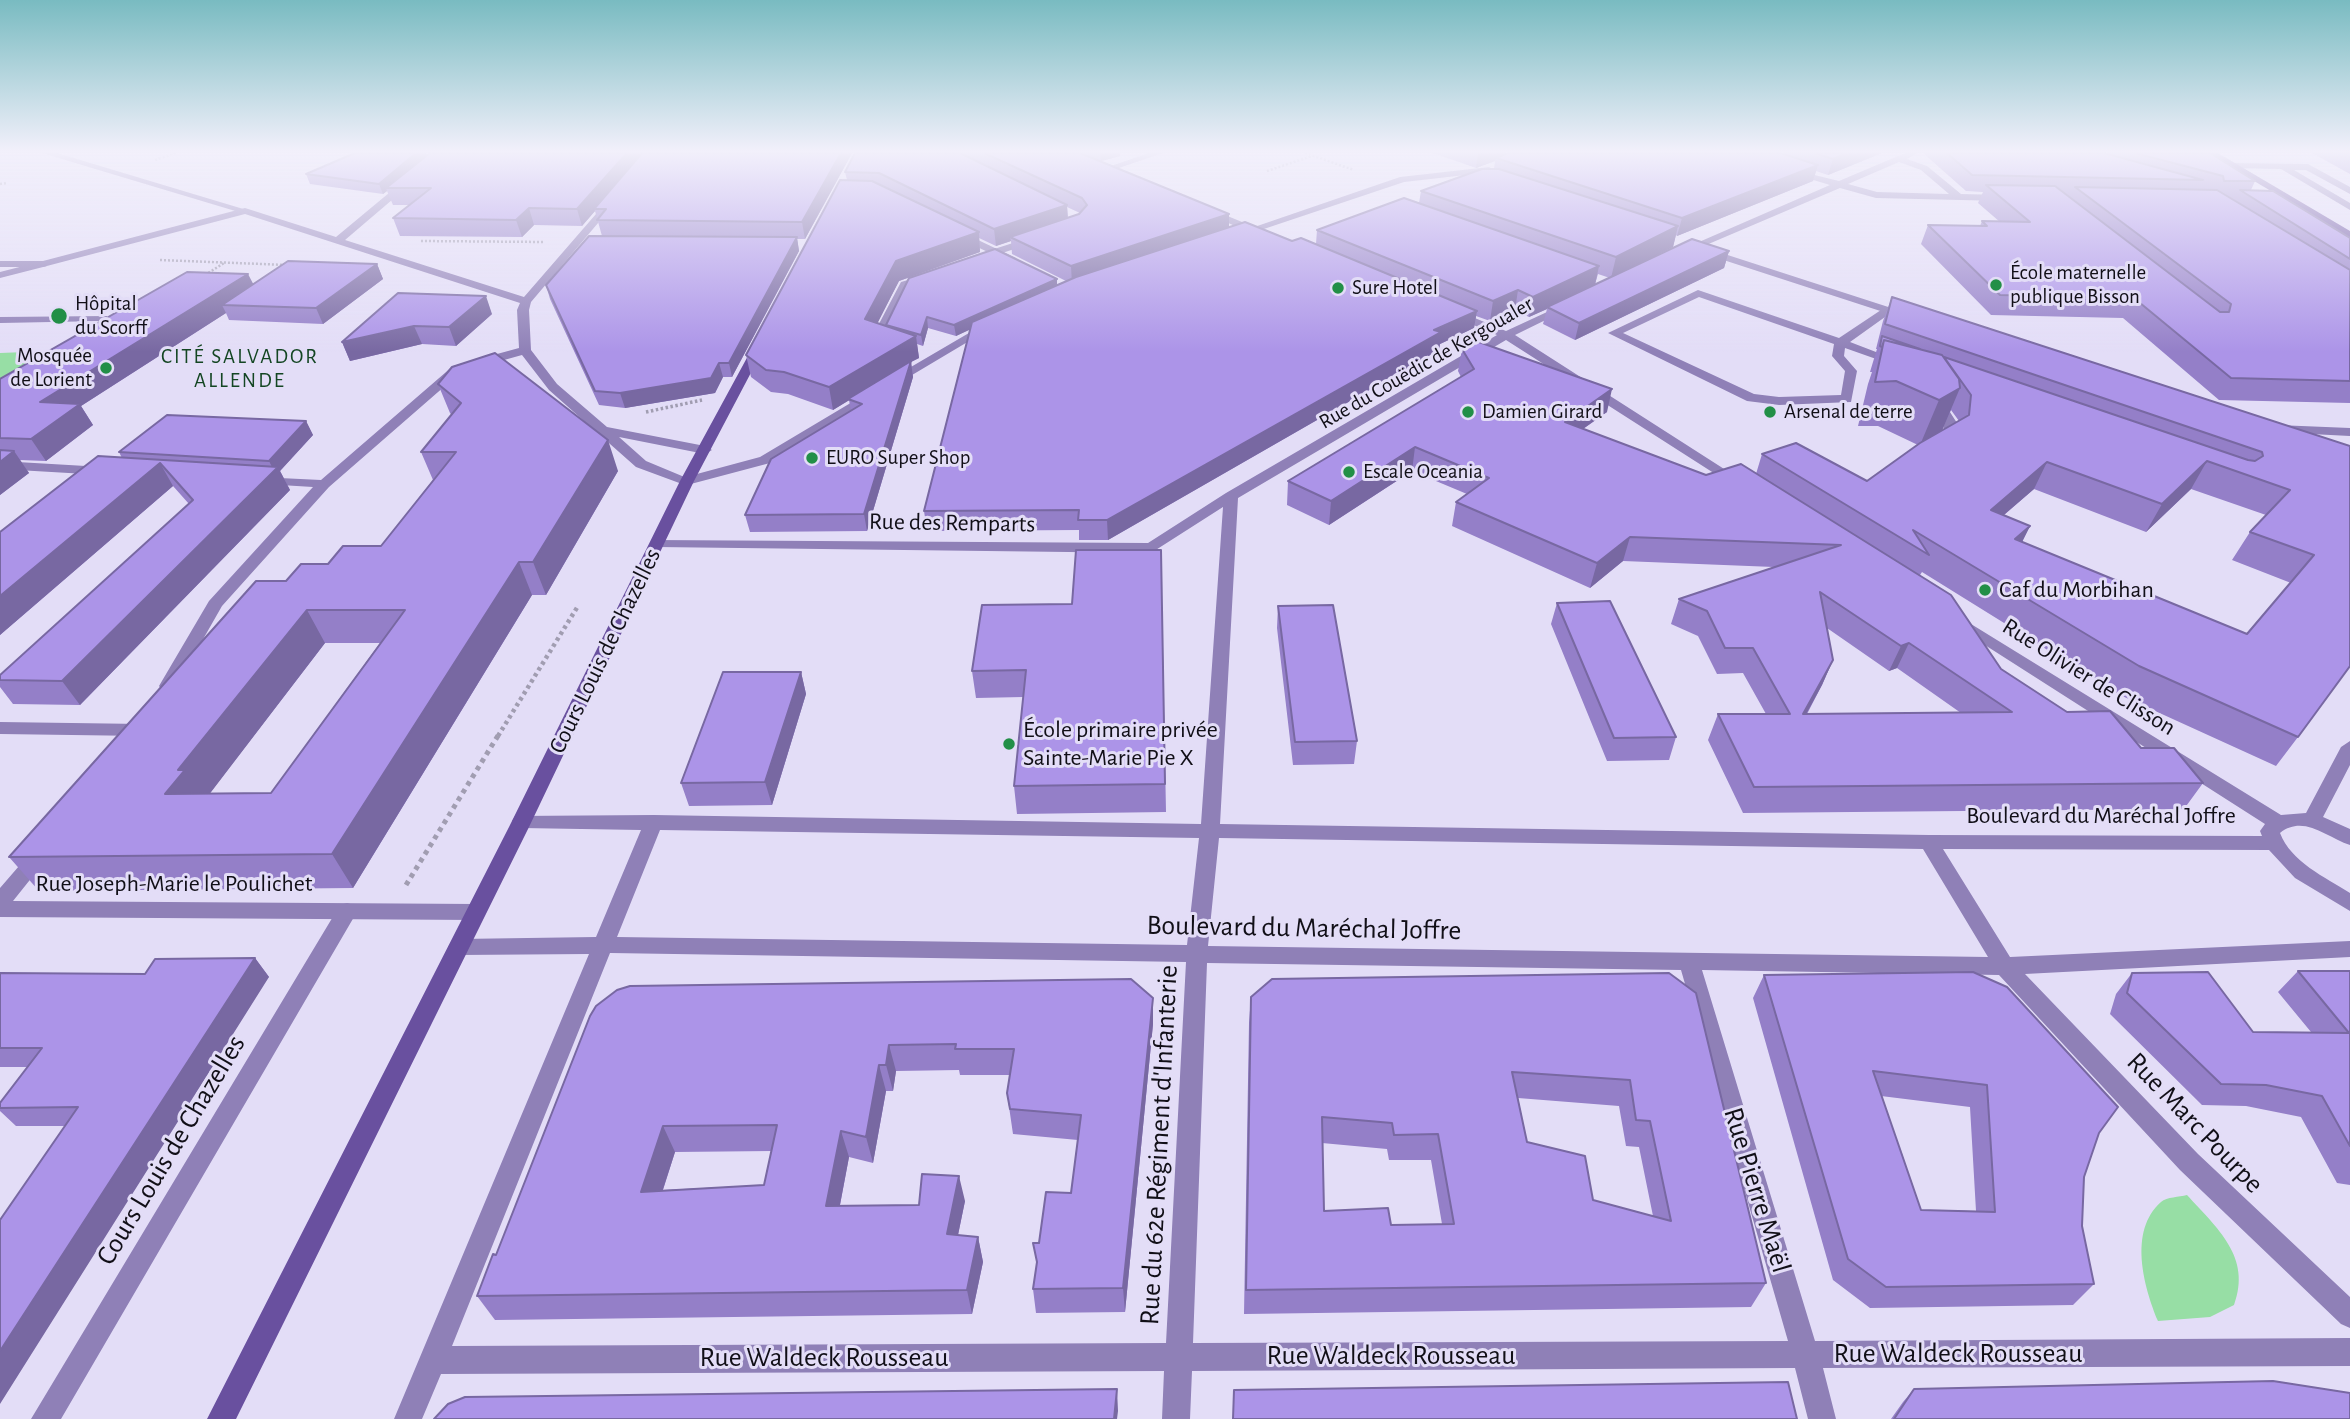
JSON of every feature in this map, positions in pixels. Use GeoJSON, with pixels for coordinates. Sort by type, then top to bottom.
{"type":"FeatureCollection","features":[{"type":"Feature","properties":{"kind":"street"},"geometry":{"type":"LineString","coordinates":[[0,275],[214,219]]}},
{"type":"Feature","properties":{"kind":"street"},"geometry":{"type":"LineString","coordinates":[[270,219],[526,301]]}},
{"type":"Feature","properties":{"kind":"street"},"geometry":{"type":"LineString","coordinates":[[337,241],[363,219]]}},
{"type":"Feature","properties":{"kind":"street"},"geometry":{"type":"LineString","coordinates":[[596,219],[526,301],[523,310],[525,350],[553,387],[641,464],[687,481],[765,460],[934,356],[998,322]]}},
{"type":"Feature","properties":{"kind":"street"},"geometry":{"type":"LineString","coordinates":[[1229,219],[1269,236]]}},
{"type":"Feature","properties":{"kind":"street"},"geometry":{"type":"LineString","coordinates":[[1223,239],[1282,219]]}},
{"type":"Feature","properties":{"kind":"street"},"geometry":{"type":"LineString","coordinates":[[1668,258],[1757,219]]}},
{"type":"Feature","properties":{"kind":"street"},"geometry":{"type":"LineString","coordinates":[[2323,219],[2350,235]]}},
{"type":"Feature","properties":{"kind":"street"},"geometry":{"type":"LineString","coordinates":[[948,229],[1025,267]]}},
{"type":"Feature","properties":{"kind":"street"},"geometry":{"type":"LineString","coordinates":[[967,265],[995,252],[1050,234]]}},
{"type":"Feature","properties":{"kind":"street"},"geometry":{"type":"LineString","coordinates":[[1675,241],[1927,323]]}},
{"type":"Feature","properties":{"kind":"street"},"geometry":{"type":"LineString","coordinates":[[576,243],[593,243]]}},
{"type":"Feature","properties":{"kind":"street"},"geometry":{"type":"LineString","coordinates":[[0,264],[43,264]]}},
{"type":"Feature","properties":{"kind":"street"},"geometry":{"type":"LineString","coordinates":[[897,345],[877,339],[905,285],[943,272]]}},
{"type":"Feature","properties":{"kind":"street"},"geometry":{"type":"LineString","coordinates":[[1852,371],[1847,400],[1779,401],[1751,398],[1614,333],[1698,293],[1904,365]]}},
{"type":"Feature","properties":{"kind":"street","name":"Rue du Couëdic de Kergoualer"},"geometry":{"type":"LineString","coordinates":[[1231,496],[1506,335],[1578,302]]}},
{"type":"Feature","properties":{"kind":"street"},"geometry":{"type":"LineString","coordinates":[[1870,380],[1852,371],[1838,356],[1840,342],[1888,310]]}},
{"type":"Feature","properties":{"kind":"street"},"geometry":{"type":"LineString","coordinates":[[1448,311],[1506,335],[1751,490]]}},
{"type":"Feature","properties":{"kind":"street"},"geometry":{"type":"LineString","coordinates":[[0,320],[103,318]]}},
{"type":"Feature","properties":{"kind":"street"},"geometry":{"type":"LineString","coordinates":[[603,428],[705,450],[767,331]]}},
{"type":"Feature","properties":{"kind":"street"},"geometry":{"type":"LineString","coordinates":[[163,696],[215,604],[324,484],[457,369],[525,350]]}},
{"type":"Feature","properties":{"kind":"street"},"geometry":{"type":"LineString","coordinates":[[917,351],[934,356]]}},
{"type":"Feature","properties":{"kind":"street"},"geometry":{"type":"LineString","coordinates":[[1923,390],[1936,398],[1952,430],[1951,436],[1929,450]]}},
{"type":"Feature","properties":{"kind":"street"},"geometry":{"type":"LineString","coordinates":[[2300,444],[2262,430],[2350,432]]}},
{"type":"Feature","properties":{"kind":"street","name":"Cours Louis de Chazelles"},"geometry":{"type":"LineString","coordinates":[[221,1419],[477,912],[687,481],[705,450]]}},
{"type":"Feature","properties":{"kind":"street"},"geometry":{"type":"LineString","coordinates":[[0,466],[123,472]]}},
{"type":"Feature","properties":{"kind":"street"},"geometry":{"type":"LineString","coordinates":[[1728,476],[1751,470]]}},
{"type":"Feature","properties":{"kind":"street"},"geometry":{"type":"LineString","coordinates":[[243,479],[324,484]]}},
{"type":"Feature","properties":{"kind":"street","name":"Rue des Remparts"},"geometry":{"type":"LineString","coordinates":[[657,543],[1152,548],[1231,496]]}},
{"type":"Feature","properties":{"kind":"street","name":"Rue du 62e Régiment d'Infanterie"},"geometry":{"type":"LineString","coordinates":[[1176,1419],[1197,954],[1210,832],[1231,496]]}},
{"type":"Feature","properties":{"kind":"street","name":"Rue Olivier de Clisson"},"geometry":{"type":"LineString","coordinates":[[1938,609],[2275,833],[2288,860],[2350,903]]}},
{"type":"Feature","properties":{"kind":"street"},"geometry":{"type":"LineString","coordinates":[[0,728],[141,731]]}},
{"type":"Feature","properties":{"kind":"street"},"geometry":{"type":"LineString","coordinates":[[2350,747],[2312,820],[2350,838]]}},
{"type":"Feature","properties":{"kind":"street","name":"Boulevard du Maréchal Joffre"},"geometry":{"type":"LineString","coordinates":[[654,822],[1929,842],[2275,833],[2293,818],[2312,820]]}},
{"type":"Feature","properties":{"kind":"street"},"geometry":{"type":"LineString","coordinates":[[408,1419],[654,822],[522,821]]}},
{"type":"Feature","properties":{"kind":"street"},"geometry":{"type":"LineString","coordinates":[[0,902],[52,839]]}},
{"type":"Feature","properties":{"kind":"street"},"geometry":{"type":"LineString","coordinates":[[1929,842],[2004,966]]}},
{"type":"Feature","properties":{"kind":"street","name":"Rue Joseph-Marie le Poulichet"},"geometry":{"type":"LineString","coordinates":[[0,909],[391,912]]}},
{"type":"Feature","properties":{"kind":"street","name":"Cours Louis de Chazelles"},"geometry":{"type":"LineString","coordinates":[[45,1419],[347,911]]}},
{"type":"Feature","properties":{"kind":"street"},"geometry":{"type":"LineString","coordinates":[[391,912],[477,912]]}},
{"type":"Feature","properties":{"kind":"street"},"geometry":{"type":"LineString","coordinates":[[459,947],[603,945]]}},
{"type":"Feature","properties":{"kind":"street","name":"Boulevard du Maréchal Joffre"},"geometry":{"type":"LineString","coordinates":[[603,945],[2004,966],[2350,949]]}},
{"type":"Feature","properties":{"kind":"street","name":"Rue Pierre Maël"},"geometry":{"type":"LineString","coordinates":[[1689,962],[1806,1355],[1822,1419]]}},
{"type":"Feature","properties":{"kind":"street","name":"Rue Marc Pourpe"},"geometry":{"type":"LineString","coordinates":[[2004,966],[2189,1162],[2350,1315]]}},
{"type":"Feature","properties":{"kind":"street","name":"Rue Waldeck Rousseau"},"geometry":{"type":"LineString","coordinates":[[432,1360],[2350,1352]]}},
{"type":"Feature","properties":{"kind":"path"},"geometry":{"type":"LineString","coordinates":[[194,281],[225,263]]}},
{"type":"Feature","properties":{"kind":"path"},"geometry":{"type":"LineString","coordinates":[[205,275],[213,276]]}},
{"type":"Feature","properties":{"kind":"path"},"geometry":{"type":"LineString","coordinates":[[603,428],[633,414],[735,393]]}},
{"type":"Feature","properties":{"kind":"path","name":"Cours Louis de Chazelles"},"geometry":{"type":"LineString","coordinates":[[391,912],[578,606]]}},
{"type":"Feature","properties":{"kind":"green space"},"geometry":{"type":"Polygon","coordinates":[[[51,351],[0,380],[0,353],[51,351]]]}},
{"type":"Feature","properties":{"kind":"green space"},"geometry":{"type":"Polygon","coordinates":[[[2187,1195],[2210,1219],[2228,1244],[2235,1258],[2238,1288],[2234,1305],[2210,1317],[2158,1321],[2144,1276],[2142,1243],[2145,1228],[2151,1214],[2161,1202],[2187,1195]]]}},
{"type":"Feature","properties":{"kind":"building"},"geometry":{"type":"Polygon","coordinates":[[[598,219],[804,219],[802,222],[598,219]]]}},
{"type":"Feature","properties":{"kind":"building"},"geometry":{"type":"Polygon","coordinates":[[[819,219],[952,219],[979,232],[896,261],[865,319],[916,336],[829,387],[784,372],[766,370],[746,355],[819,219]]]}},
{"type":"Feature","properties":{"kind":"building"},"geometry":{"type":"Polygon","coordinates":[[[974,219],[1024,219],[994,229],[974,219]]]}},
{"type":"Feature","properties":{"kind":"building"},"geometry":{"type":"Polygon","coordinates":[[[1063,219],[1213,219],[1071,266],[1010,237],[1063,219]]]}},
{"type":"Feature","properties":{"kind":"building"},"geometry":{"type":"Polygon","coordinates":[[[1346,219],[1465,219],[1599,266],[1533,297],[1518,290],[1493,301],[1317,230],[1346,219]]]}},
{"type":"Feature","properties":{"kind":"building"},"geometry":{"type":"Polygon","coordinates":[[[1504,219],[1657,219],[1678,226],[1616,257],[1504,219]]]}},
{"type":"Feature","properties":{"kind":"building"},"geometry":{"type":"Polygon","coordinates":[[[2027,219],[2099,219],[2220,312],[2229,312],[2231,304],[2118,219],[2266,219],[2350,270],[2350,381],[2231,378],[2134,298],[2000,295],[1928,225],[1987,226],[1982,221],[2030,222],[2027,219]]]}},
{"type":"Feature","properties":{"kind":"building"},"geometry":{"type":"Polygon","coordinates":[[[2287,219],[2319,219],[2350,238],[2350,259],[2287,219]]]}},
{"type":"Feature","properties":{"kind":"building"},"geometry":{"type":"Polygon","coordinates":[[[1245,222],[1292,241],[1301,238],[1477,311],[1434,330],[1441,332],[1107,520],[1078,520],[1079,510],[924,511],[972,322],[1076,277],[1245,222]]]}},
{"type":"Feature","properties":{"kind":"building"},"geometry":{"type":"Polygon","coordinates":[[[589,236],[797,237],[729,363],[719,363],[711,378],[620,393],[595,391],[546,285],[589,236]]]}},
{"type":"Feature","properties":{"kind":"building"},"geometry":{"type":"Polygon","coordinates":[[[1692,239],[1729,251],[1579,323],[1547,307],[1692,239]]]}},
{"type":"Feature","properties":{"kind":"building"},"geometry":{"type":"Polygon","coordinates":[[[995,249],[1057,279],[954,325],[927,317],[921,335],[886,325],[909,278],[995,249]]]}},
{"type":"Feature","properties":{"kind":"building"},"geometry":{"type":"Polygon","coordinates":[[[288,261],[377,264],[316,308],[222,305],[288,261]]]}},
{"type":"Feature","properties":{"kind":"building"},"geometry":{"type":"Polygon","coordinates":[[[187,272],[248,274],[40,402],[80,404],[31,439],[0,438],[0,379],[187,272]]]}},
{"type":"Feature","properties":{"kind":"building"},"geometry":{"type":"Polygon","coordinates":[[[398,293],[486,296],[449,327],[414,326],[342,342],[398,293]]]}},
{"type":"Feature","properties":{"kind":"building"},"geometry":{"type":"Polygon","coordinates":[[[1892,297],[2350,446],[2350,666],[2298,737],[2139,666],[1913,530],[1929,555],[1762,454],[1796,443],[1867,481],[1920,443],[1969,415],[1971,395],[1944,357],[2248,460],[2255,461],[2263,456],[2262,452],[1885,324],[1892,297]],[[2207,461],[2162,504],[2047,462],[1991,510],[2030,526],[2015,539],[2247,634],[2314,555],[2250,532],[2290,490],[2207,461]]]}},
{"type":"Feature","properties":{"kind":"building"},"geometry":{"type":"Polygon","coordinates":[[[1882,336],[1920,349],[1884,340],[1882,347],[1882,336]]]}},
{"type":"Feature","properties":{"kind":"building"},"geometry":{"type":"Polygon","coordinates":[[[1884,340],[1942,355],[1959,379],[1960,388],[1939,400],[1896,381],[1875,382],[1884,340]]]}},
{"type":"Feature","properties":{"kind":"building"},"geometry":{"type":"Polygon","coordinates":[[[1476,341],[1612,389],[1565,422],[1706,475],[1741,464],[1951,595],[2001,669],[2067,712],[2110,711],[2141,748],[2174,748],[2203,783],[1754,787],[1718,714],[1790,714],[1753,648],[1725,648],[1707,611],[1679,599],[1841,545],[1630,537],[1597,563],[1456,502],[1489,478],[1415,447],[1331,501],[1288,481],[1474,369],[1462,349],[1476,341]],[[1820,592],[1833,660],[1803,714],[2012,712],[1909,643],[1901,646],[1820,592]]]}},
{"type":"Feature","properties":{"kind":"building"},"geometry":{"type":"Polygon","coordinates":[[[495,353],[608,440],[533,562],[519,562],[332,854],[9,857],[256,581],[286,581],[301,564],[328,564],[343,546],[381,546],[456,452],[421,452],[461,403],[438,384],[452,367],[495,353]],[[307,610],[178,770],[185,770],[165,794],[271,793],[405,610],[307,610]]]}},
{"type":"Feature","properties":{"kind":"building"},"geometry":{"type":"Polygon","coordinates":[[[911,361],[864,514],[745,515],[771,459],[862,404],[848,399],[911,361]]]}},
{"type":"Feature","properties":{"kind":"building"},"geometry":{"type":"Polygon","coordinates":[[[167,415],[306,421],[269,461],[119,452],[167,415]]]}},
{"type":"Feature","properties":{"kind":"building"},"geometry":{"type":"Polygon","coordinates":[[[0,450],[14,451],[0,462],[0,450]]]}},
{"type":"Feature","properties":{"kind":"building"},"geometry":{"type":"Polygon","coordinates":[[[98,456],[278,467],[62,681],[0,680],[0,675],[193,500],[160,463],[0,596],[0,532],[98,456]]]}},
{"type":"Feature","properties":{"kind":"building"},"geometry":{"type":"Polygon","coordinates":[[[1076,550],[1161,550],[1165,784],[1014,786],[1026,670],[972,671],[982,605],[1072,604],[1076,550]]]}},
{"type":"Feature","properties":{"kind":"building"},"geometry":{"type":"Polygon","coordinates":[[[1610,601],[1676,737],[1614,738],[1557,603],[1610,601]]]}},
{"type":"Feature","properties":{"kind":"building"},"geometry":{"type":"Polygon","coordinates":[[[1333,605],[1357,741],[1295,742],[1278,606],[1333,605]]]}},
{"type":"Feature","properties":{"kind":"building"},"geometry":{"type":"Polygon","coordinates":[[[723,672],[801,672],[765,782],[681,783],[723,672]]]}},
{"type":"Feature","properties":{"kind":"building"},"geometry":{"type":"Polygon","coordinates":[[[255,958],[0,1351],[0,1220],[78,1107],[0,1108],[0,1103],[42,1048],[0,1048],[0,973],[145,974],[155,959],[255,958]]]}},
{"type":"Feature","properties":{"kind":"building"},"geometry":{"type":"Polygon","coordinates":[[[2298,971],[2350,971],[2350,1146],[2322,1096],[2266,1085],[2221,1084],[2127,993],[2132,973],[2208,972],[2253,1032],[2349,1033],[2298,971]]]}},
{"type":"Feature","properties":{"kind":"building"},"geometry":{"type":"Polygon","coordinates":[[[1973,972],[2007,987],[2118,1107],[2099,1133],[2084,1177],[2082,1226],[2094,1284],[1886,1287],[1848,1259],[1764,975],[1973,972]],[[1873,1071],[1921,1210],[1995,1212],[1987,1085],[1873,1071]]]}},
{"type":"Feature","properties":{"kind":"building"},"geometry":{"type":"Polygon","coordinates":[[[1669,973],[1696,993],[1766,1283],[1246,1290],[1251,997],[1272,979],[1669,973]],[[1512,1072],[1527,1142],[1585,1156],[1593,1200],[1671,1221],[1650,1121],[1636,1120],[1630,1080],[1512,1072]],[[1322,1117],[1324,1211],[1388,1208],[1391,1225],[1454,1224],[1438,1134],[1394,1135],[1392,1123],[1322,1117]]]}},
{"type":"Feature","properties":{"kind":"building"},"geometry":{"type":"Polygon","coordinates":[[[1131,979],[1153,998],[1123,1288],[1033,1289],[1037,1262],[1033,1243],[1039,1243],[1046,1192],[1071,1193],[1081,1115],[1010,1109],[1007,1093],[1014,1049],[955,1049],[956,1044],[889,1045],[886,1065],[879,1065],[866,1137],[841,1131],[826,1206],[919,1205],[922,1174],[959,1176],[947,1234],[978,1237],[967,1290],[477,1296],[493,1254],[496,1255],[590,1016],[596,1006],[617,990],[630,986],[1131,979]],[[777,1125],[663,1126],[641,1192],[764,1185],[777,1125]]]}},
{"type":"Feature","properties":{"kind":"building"},"geometry":{"type":"Polygon","coordinates":[[[2273,1381],[2350,1393],[2350,1419],[1894,1419],[1914,1389],[2273,1381]]]}},
{"type":"Feature","properties":{"kind":"building"},"geometry":{"type":"Polygon","coordinates":[[[1788,1382],[1797,1419],[1233,1419],[1234,1390],[1788,1382]]]}},
{"type":"Feature","properties":{"kind":"building"},"geometry":{"type":"Polygon","coordinates":[[[1117,1389],[1114,1419],[434,1419],[448,1404],[465,1397],[1117,1389]]]}},
{"type":"Feature","properties":{"kind":"place","name":"École maternelle publique Bisson"},"geometry":{"type":"Point","coordinates":[1996,285]}},
{"type":"Feature","properties":{"kind":"place","name":"Sure Hotel"},"geometry":{"type":"Point","coordinates":[1338,288]}},
{"type":"Feature","properties":{"kind":"place","name":"Hôpital du Scorff"},"geometry":{"type":"Point","coordinates":[59,316]}},
{"type":"Feature","properties":{"kind":"place","name":"Mosquée de Lorient"},"geometry":{"type":"Point","coordinates":[106,368]}},
{"type":"Feature","properties":{"kind":"place","name":"Damien Girard"},"geometry":{"type":"Point","coordinates":[1468,412]}},
{"type":"Feature","properties":{"kind":"place","name":"Arsenal de terre"},"geometry":{"type":"Point","coordinates":[1770,412]}},
{"type":"Feature","properties":{"kind":"place","name":"EURO Super Shop"},"geometry":{"type":"Point","coordinates":[812,458]}},
{"type":"Feature","properties":{"kind":"place","name":"Escale Oceania"},"geometry":{"type":"Point","coordinates":[1349,472]}},
{"type":"Feature","properties":{"kind":"place","name":"Caf du Morbihan"},"geometry":{"type":"Point","coordinates":[1985,590]}},
{"type":"Feature","properties":{"kind":"place","name":"École primaire privée Sainte-Marie Pie X"},"geometry":{"type":"Point","coordinates":[1009,744]}},
{"type":"Feature","properties":{"kind":"district","name":"CITÉ SALVADOR ALLENDE"},"geometry":{"type":"Point","coordinates":[240,369]}}]}
